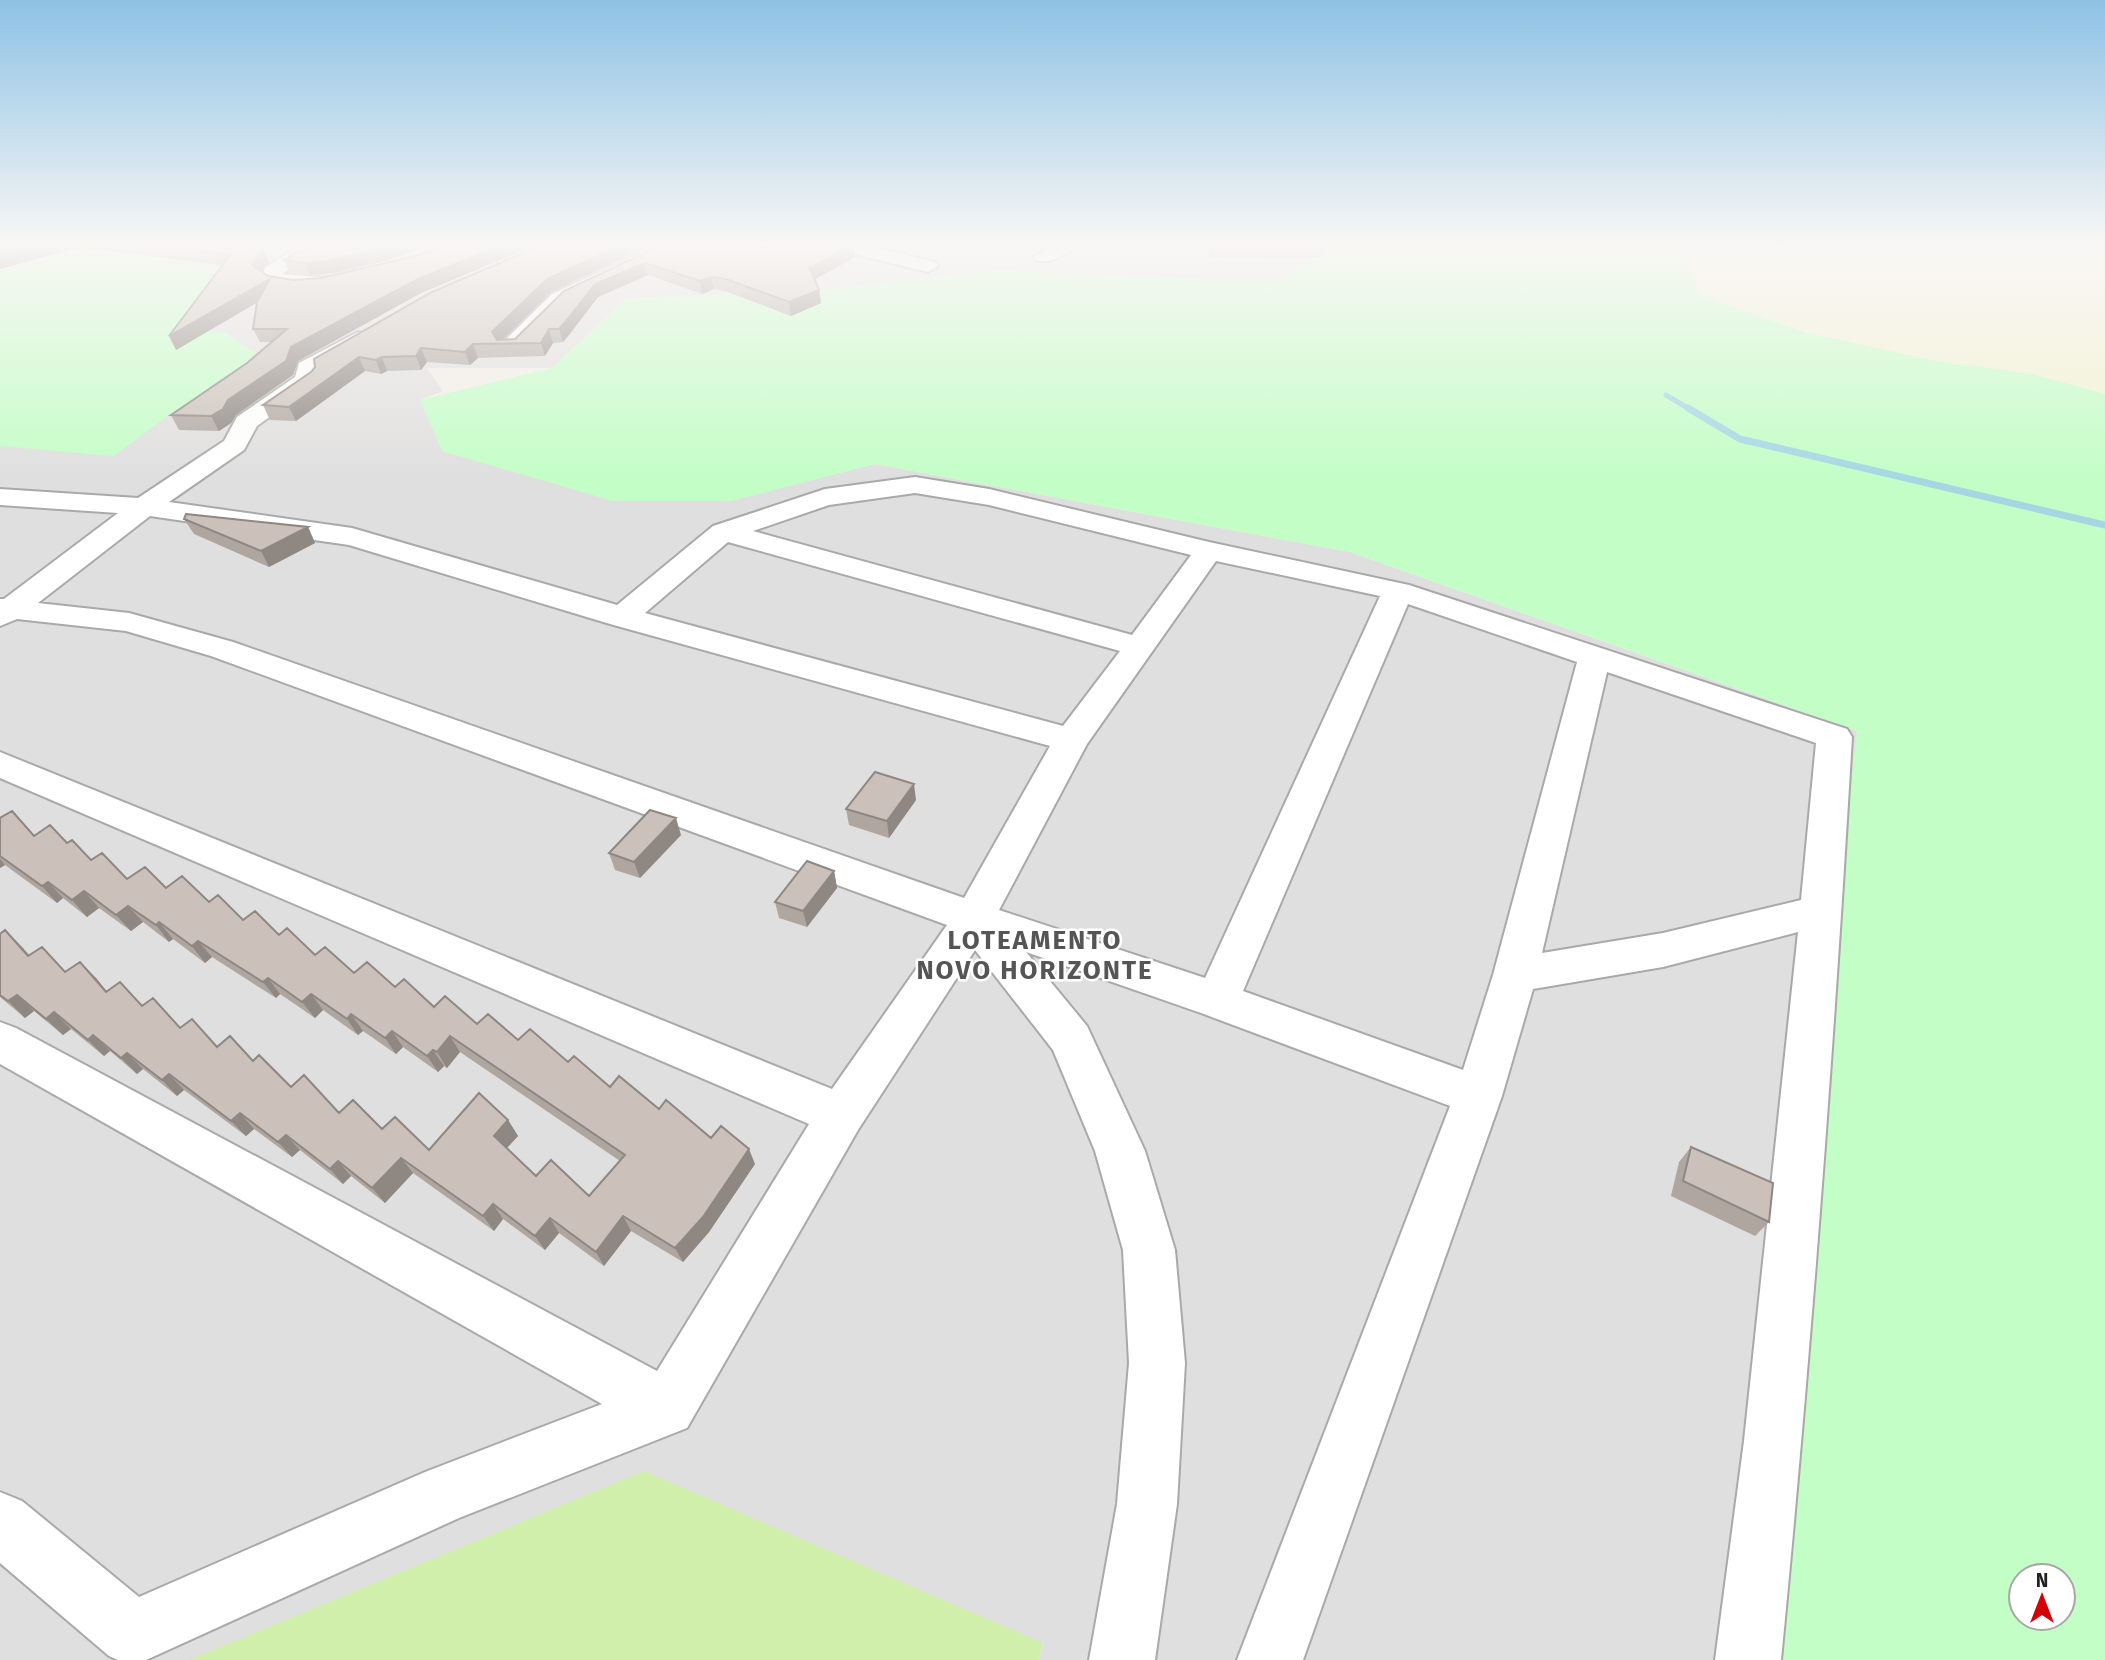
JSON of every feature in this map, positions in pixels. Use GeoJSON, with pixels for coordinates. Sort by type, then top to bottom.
{"type":"FeatureCollection","features":[{"type":"Feature","properties":{"kind":"street"},"geometry":{"type":"LineString","coordinates":[[510,346],[532,324]]}},
{"type":"Feature","properties":{"kind":"street"},"geometry":{"type":"LineString","coordinates":[[4,611],[144,507],[235,446],[246,422],[307,379],[307,368],[379,326]]}},
{"type":"Feature","properties":{"kind":"street"},"geometry":{"type":"LineString","coordinates":[[621,617],[723,533],[825,497],[915,485],[989,497],[1209,551],[1398,591],[1834,737],[1773,1441],[1748,1660]]}},
{"type":"Feature","properties":{"kind":"street"},"geometry":{"type":"LineString","coordinates":[[0,497],[144,507],[352,537],[621,617],[1072,740]]}},
{"type":"Feature","properties":{"kind":"street"},"geometry":{"type":"LineString","coordinates":[[723,533],[1140,647]]}},
{"type":"Feature","properties":{"kind":"street"},"geometry":{"type":"LineString","coordinates":[[0,1523],[132,1633],[446,1493],[667,1408],[841,1115],[974,918],[1072,740],[1209,551]]}},
{"type":"Feature","properties":{"kind":"street"},"geometry":{"type":"LineString","coordinates":[[1217,1000],[1398,591]]}},
{"type":"Feature","properties":{"kind":"street"},"geometry":{"type":"LineString","coordinates":[[4,611],[129,622],[222,649],[323,683],[530,762],[1217,1000],[1478,1096]]}},
{"type":"Feature","properties":{"kind":"street"},"geometry":{"type":"LineString","coordinates":[[1270,1660],[1478,1096],[1515,975],[1594,657]]}},
{"type":"Feature","properties":{"kind":"street"},"geometry":{"type":"LineString","coordinates":[[0,764],[841,1115]]}},
{"type":"Feature","properties":{"kind":"street"},"geometry":{"type":"LineString","coordinates":[[1515,975],[1663,950],[1821,911]]}},
{"type":"Feature","properties":{"kind":"street"},"geometry":{"type":"LineString","coordinates":[[974,918],[1071,1039],[1120,1151],[1149,1250],[1157,1363],[1147,1504],[1122,1660]]}},
{"type":"Feature","properties":{"kind":"street"},"geometry":{"type":"LineString","coordinates":[[0,1041],[667,1408]]}},
{"type":"Feature","properties":{"kind":"shaded area"},"geometry":{"type":"Polygon","coordinates":[[[0,324],[599,324],[552,368],[427,368],[443,391],[420,400],[728,501],[875,464],[1350,552],[1857,731],[1793,1660],[1039,1660],[1043,1644],[212,1660],[0,1660],[0,324]]]}},
{"type":"Feature","properties":{"kind":"green space"},"geometry":{"type":"Polygon","coordinates":[[[0,324],[175,324],[174,326],[224,332],[277,367],[308,378],[284,395],[213,392],[174,411],[114,456],[0,446],[0,324]]]}},
{"type":"Feature","properties":{"kind":"green space"},"geometry":{"type":"Polygon","coordinates":[[[599,324],[1782,324],[1804,332],[1936,361],[2032,374],[2105,394],[2105,1660],[1753,1660],[1857,731],[1350,552],[875,464],[731,501],[613,501],[442,451],[420,400],[552,368],[599,324]]]}},
{"type":"Feature","properties":{"kind":"green space"},"geometry":{"type":"Polygon","coordinates":[[[1701,324],[2105,324],[2105,691],[1701,324]]]}},
{"type":"Feature","properties":{"kind":"green space"},"geometry":{"type":"Polygon","coordinates":[[[644,1471],[1043,1643],[1039,1660],[189,1660],[644,1471]]]}},
{"type":"Feature","properties":{"kind":"building"},"geometry":{"type":"Polygon","coordinates":[[[178,324],[189,324],[169,336],[178,324]]]}},
{"type":"Feature","properties":{"kind":"building"},"geometry":{"type":"Polygon","coordinates":[[[254,324],[333,324],[291,347],[286,361],[228,400],[223,409],[211,416],[171,415],[247,363],[287,329],[253,329],[254,324]]]}},
{"type":"Feature","properties":{"kind":"building"},"geometry":{"type":"Polygon","coordinates":[[[375,324],[500,324],[492,332],[497,340],[515,339],[530,324],[563,324],[559,329],[549,329],[541,343],[473,344],[465,352],[421,348],[416,356],[382,357],[376,360],[359,357],[289,407],[263,405],[311,372],[315,367],[314,359],[375,324]]]}},
{"type":"Feature","properties":{"kind":"building"},"geometry":{"type":"Polygon","coordinates":[[[186,514],[308,527],[261,551],[184,519],[186,514]]]}},
{"type":"Feature","properties":{"kind":"building"},"geometry":{"type":"Polygon","coordinates":[[[875,772],[914,784],[887,821],[846,809],[875,772]]]}},
{"type":"Feature","properties":{"kind":"building"},"geometry":{"type":"Polygon","coordinates":[[[650,810],[676,818],[634,862],[609,853],[650,810]]]}},
{"type":"Feature","properties":{"kind":"building"},"geometry":{"type":"Polygon","coordinates":[[[12,811],[34,836],[50,825],[67,843],[72,840],[91,860],[102,853],[127,879],[145,867],[166,888],[182,876],[209,902],[218,895],[243,920],[255,911],[279,935],[287,928],[315,955],[325,947],[354,973],[367,962],[395,987],[404,979],[434,1007],[445,996],[477,1024],[488,1014],[518,1040],[530,1029],[568,1062],[574,1056],[610,1087],[619,1076],[659,1109],[666,1100],[711,1138],[721,1126],[749,1149],[703,1217],[675,1248],[623,1216],[596,1252],[550,1218],[535,1236],[493,1204],[483,1216],[401,1158],[372,1188],[338,1161],[330,1169],[286,1135],[278,1142],[240,1113],[231,1121],[169,1074],[162,1080],[127,1053],[121,1058],[93,1035],[88,1040],[54,1012],[46,1019],[17,995],[8,1001],[0,995],[0,934],[5,930],[28,956],[42,947],[65,972],[80,962],[106,992],[120,982],[142,1006],[153,998],[180,1028],[192,1019],[217,1047],[230,1036],[253,1061],[259,1055],[291,1087],[304,1075],[339,1113],[353,1100],[382,1129],[395,1117],[429,1150],[479,1093],[508,1120],[494,1136],[536,1176],[551,1160],[589,1196],[625,1155],[450,1036],[437,1052],[433,1050],[427,1056],[392,1031],[385,1038],[351,1014],[347,1019],[311,994],[302,1002],[268,978],[263,982],[198,941],[192,946],[159,922],[156,925],[128,906],[116,915],[84,891],[72,900],[48,882],[42,886],[0,856],[0,818],[12,811]]]}},
{"type":"Feature","properties":{"kind":"building"},"geometry":{"type":"Polygon","coordinates":[[[807,861],[834,871],[803,911],[775,902],[807,861]]]}},
{"type":"Feature","properties":{"kind":"building"},"geometry":{"type":"Polygon","coordinates":[[[1691,1147],[1773,1183],[1769,1222],[1683,1181],[1691,1147]]]}},
{"type":"Feature","properties":{"kind":"waterway"},"geometry":{"type":"LineString","coordinates":[[1666,395],[1691,410]]}},
{"type":"Feature","properties":{"kind":"waterway"},"geometry":{"type":"LineString","coordinates":[[1688,408],[1740,439],[2105,525]]}},
{"type":"Feature","properties":{"kind":"district","name":"LOTEAMENTO NOVO HORIZONTE"},"geometry":{"type":"Point","coordinates":[1035,955]}}]}
